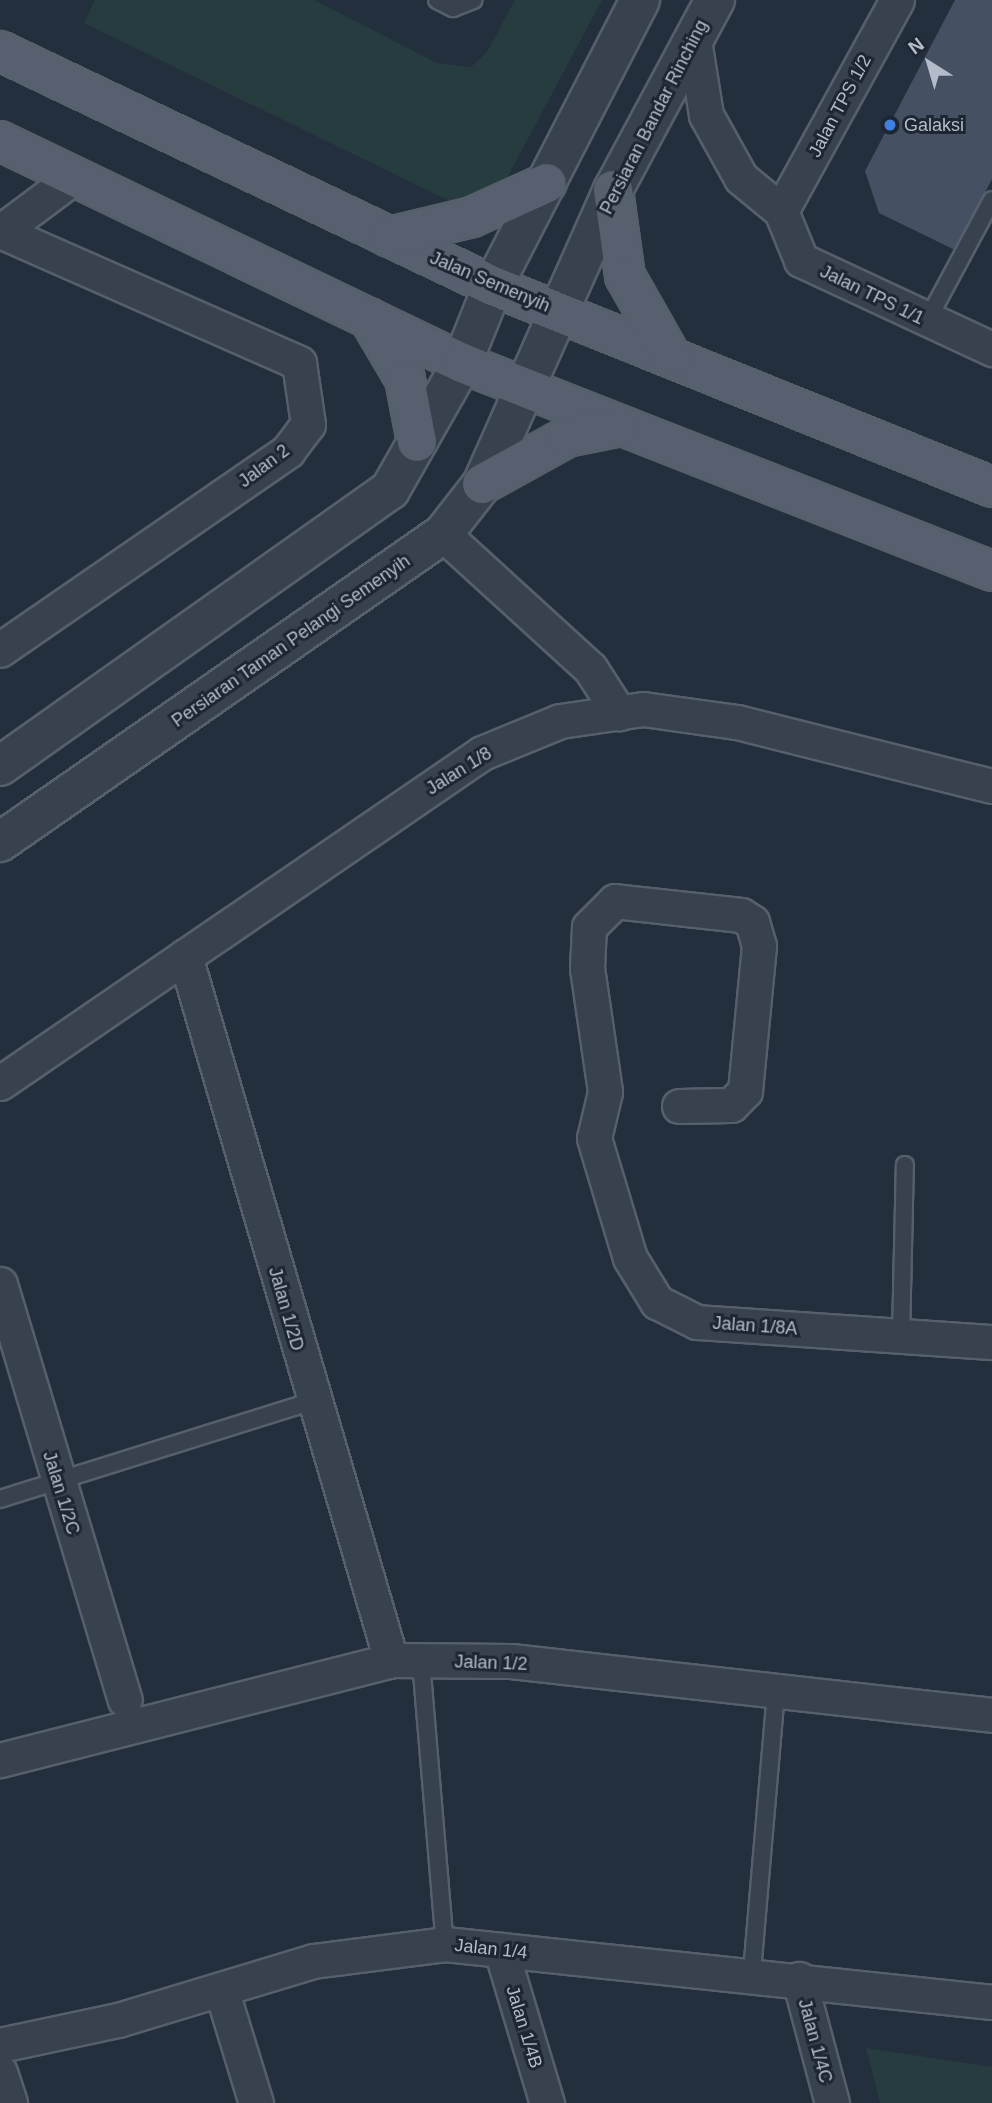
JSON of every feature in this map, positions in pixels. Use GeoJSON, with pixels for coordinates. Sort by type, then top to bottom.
{"type":"FeatureCollection","features":[{"type":"Feature","properties":{"kind":"main road","name":"Jalan Semenyih"},"geometry":{"type":"LineString","coordinates":[[0,51],[493,286],[992,488]]}},
{"type":"Feature","properties":{"kind":"main road"},"geometry":{"type":"LineString","coordinates":[[0,141],[461,363],[992,571]]}},
{"type":"Feature","properties":{"kind":"main road"},"geometry":{"type":"LineString","coordinates":[[388,237],[472,217],[547,183]]}},
{"type":"Feature","properties":{"kind":"main road"},"geometry":{"type":"LineString","coordinates":[[613,190],[625,276],[671,357]]}},
{"type":"Feature","properties":{"kind":"main road"},"geometry":{"type":"LineString","coordinates":[[369,318],[405,379],[417,442]]}},
{"type":"Feature","properties":{"kind":"main road"},"geometry":{"type":"LineString","coordinates":[[482,484],[567,438],[621,426]]}},
{"type":"Feature","properties":{"kind":"street"},"geometry":{"type":"LineString","coordinates":[[0,766],[356,519],[390,490],[461,363],[493,286],[640,0]]}},
{"type":"Feature","properties":{"kind":"street","name":"Persiaran Bandar Rinching"},"geometry":{"type":"LineString","coordinates":[[528,390],[564,314],[613,190],[715,0]]}},
{"type":"Feature","properties":{"kind":"street","name":"Jalan TPS 1/2"},"geometry":{"type":"LineString","coordinates":[[781,211],[897,0]]}},
{"type":"Feature","properties":{"kind":"street"},"geometry":{"type":"LineString","coordinates":[[694,40],[706,115],[741,178],[781,211]]}},
{"type":"Feature","properties":{"kind":"street"},"geometry":{"type":"LineString","coordinates":[[0,232],[75,176]]}},
{"type":"Feature","properties":{"kind":"street","name":"Jalan TPS 1/1"},"geometry":{"type":"LineString","coordinates":[[781,211],[801,260],[926,323],[992,349]]}},
{"type":"Feature","properties":{"kind":"street","name":"Jalan 2"},"geometry":{"type":"LineString","coordinates":[[0,232],[299,363],[309,424],[289,451],[0,650]]}},
{"type":"Feature","properties":{"kind":"street","name":"Persiaran Taman Pelangi Semenyih"},"geometry":{"type":"LineString","coordinates":[[0,842],[443,534],[482,484],[528,390]]}},
{"type":"Feature","properties":{"kind":"street"},"geometry":{"type":"LineString","coordinates":[[443,534],[590,668],[619,713]]}},
{"type":"Feature","properties":{"kind":"street","name":"Jalan 1/8"},"geometry":{"type":"LineString","coordinates":[[0,1083],[482,753],[560,721],[643,709],[737,722],[992,786]]}},
{"type":"Feature","properties":{"kind":"street","name":"Jalan 1/8A"},"geometry":{"type":"LineString","coordinates":[[679,1106],[730,1105],[745,1091],[759,946],[752,922],[741,915],[615,901],[589,927],[587,968],[606,1092],[594,1138],[630,1258],[657,1302],[697,1322],[992,1342]]}},
{"type":"Feature","properties":{"kind":"street","name":"Jalan 1/2D"},"geometry":{"type":"LineString","coordinates":[[185,956],[312,1401],[406,1660]]}},
{"type":"Feature","properties":{"kind":"street","name":"Jalan 1/2C"},"geometry":{"type":"LineString","coordinates":[[0,1284],[125,1700]]}},
{"type":"Feature","properties":{"kind":"street","name":"Jalan 1/2"},"geometry":{"type":"LineString","coordinates":[[0,1760],[406,1660],[511,1661],[776,1694],[992,1715]]}},
{"type":"Feature","properties":{"kind":"street","name":"Jalan 1/4"},"geometry":{"type":"LineString","coordinates":[[0,2045],[222,1992],[313,1961],[445,1944],[752,1972],[992,2002]]}},
{"type":"Feature","properties":{"kind":"street","name":"Jalan 1/4B"},"geometry":{"type":"LineString","coordinates":[[501,1950],[547,2103]]}},
{"type":"Feature","properties":{"kind":"street","name":"Jalan 1/4C"},"geometry":{"type":"LineString","coordinates":[[799,1979],[831,2103]]}},
{"type":"Feature","properties":{"kind":"street"},"geometry":{"type":"LineString","coordinates":[[222,1992],[256,2103]]}},
{"type":"Feature","properties":{"kind":"street"},"geometry":{"type":"LineString","coordinates":[[0,2072],[9,2103]]}},
{"type":"Feature","properties":{"kind":"lane"},"geometry":{"type":"LineString","coordinates":[[437,0],[453,8],[474,0]]}},
{"type":"Feature","properties":{"kind":"lane"},"geometry":{"type":"LineString","coordinates":[[926,323],[992,200]]}},
{"type":"Feature","properties":{"kind":"lane"},"geometry":{"type":"LineString","coordinates":[[901,1336],[905,1165]]}},
{"type":"Feature","properties":{"kind":"lane"},"geometry":{"type":"LineString","coordinates":[[0,1499],[312,1401]]}},
{"type":"Feature","properties":{"kind":"lane"},"geometry":{"type":"LineString","coordinates":[[406,1660],[445,1944]]}},
{"type":"Feature","properties":{"kind":"lane"},"geometry":{"type":"LineString","coordinates":[[752,1972],[776,1694]]}},
{"type":"Feature","properties":{"kind":"green space"},"geometry":{"type":"Polygon","coordinates":[[[95,0],[314,0],[437,63],[471,67],[487,52],[515,0],[602,0],[500,191],[460,206],[84,23],[95,0]]]}},
{"type":"Feature","properties":{"kind":"green space"},"geometry":{"type":"Polygon","coordinates":[[[866,2048],[992,2067],[992,2103],[880,2103],[866,2048]]]}},
{"type":"Feature","properties":{"kind":"building"},"geometry":{"type":"Polygon","coordinates":[[[955,0],[992,0],[992,179],[955,250],[879,213],[865,171],[955,0]]]}},
{"type":"Feature","properties":{"kind":"place","name":"Galaksi"},"geometry":{"type":"Point","coordinates":[890,125]}}]}
